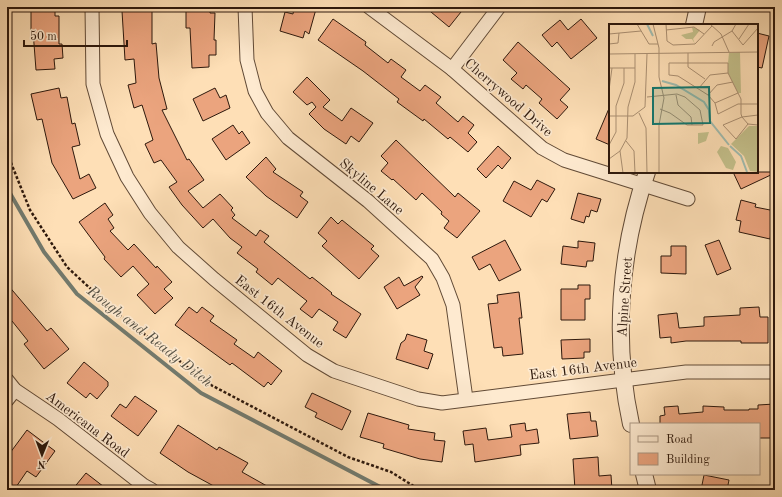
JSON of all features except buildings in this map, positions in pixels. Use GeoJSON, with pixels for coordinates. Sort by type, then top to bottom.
{"type":"FeatureCollection","features":[{"type":"Feature","properties":{"kind":"street","name":"East 16th Avenue"},"geometry":{"type":"LineString","coordinates":[[92,7],[93,84],[107,134],[130,183],[150,213],[178,247],[214,279],[307,355],[334,370],[418,399],[442,402],[701,371],[775,372]]}},
{"type":"Feature","properties":{"kind":"street","name":"Skyline Lane"},"geometry":{"type":"LineString","coordinates":[[245,7],[246,60],[256,91],[267,113],[288,138],[368,201],[432,259],[443,278],[453,305],[466,399]]}},
{"type":"Feature","properties":{"kind":"street","name":"Cherrywood Drive"},"geometry":{"type":"LineString","coordinates":[[369,7],[452,69],[542,148],[564,160],[609,170]]}},
{"type":"Feature","properties":{"kind":"street"},"geometry":{"type":"LineString","coordinates":[[452,69],[499,7]]}},
{"type":"Feature","properties":{"kind":"street"},"geometry":{"type":"LineString","coordinates":[[694,24],[698,7]]}},
{"type":"Feature","properties":{"kind":"street","name":"Cherrywood Drive"},"geometry":{"type":"LineString","coordinates":[[622,173],[644,178],[688,199]]}},
{"type":"Feature","properties":{"kind":"street","name":"Alpine Street"},"geometry":{"type":"LineString","coordinates":[[631,423],[623,380],[621,312],[625,264],[635,210],[644,178]]}},
{"type":"Feature","properties":{"kind":"street","name":"Americana Road"},"geometry":{"type":"LineString","coordinates":[[10,390],[58,419],[145,488]]}},
{"type":"Feature","properties":{"kind":"street"},"geometry":{"type":"LineString","coordinates":[[644,475],[648,490]]}},
{"type":"Feature","properties":{"kind":"path"},"geometry":{"type":"LineString","coordinates":[[7,153],[30,210],[67,267],[118,314],[211,385],[348,457],[391,472],[420,490]]}},
{"type":"Feature","properties":{"kind":"waterway","name":"Rough and Ready Ditch"},"geometry":{"type":"LineString","coordinates":[[7,188],[44,252],[77,294],[201,393],[386,490]]}}]}
